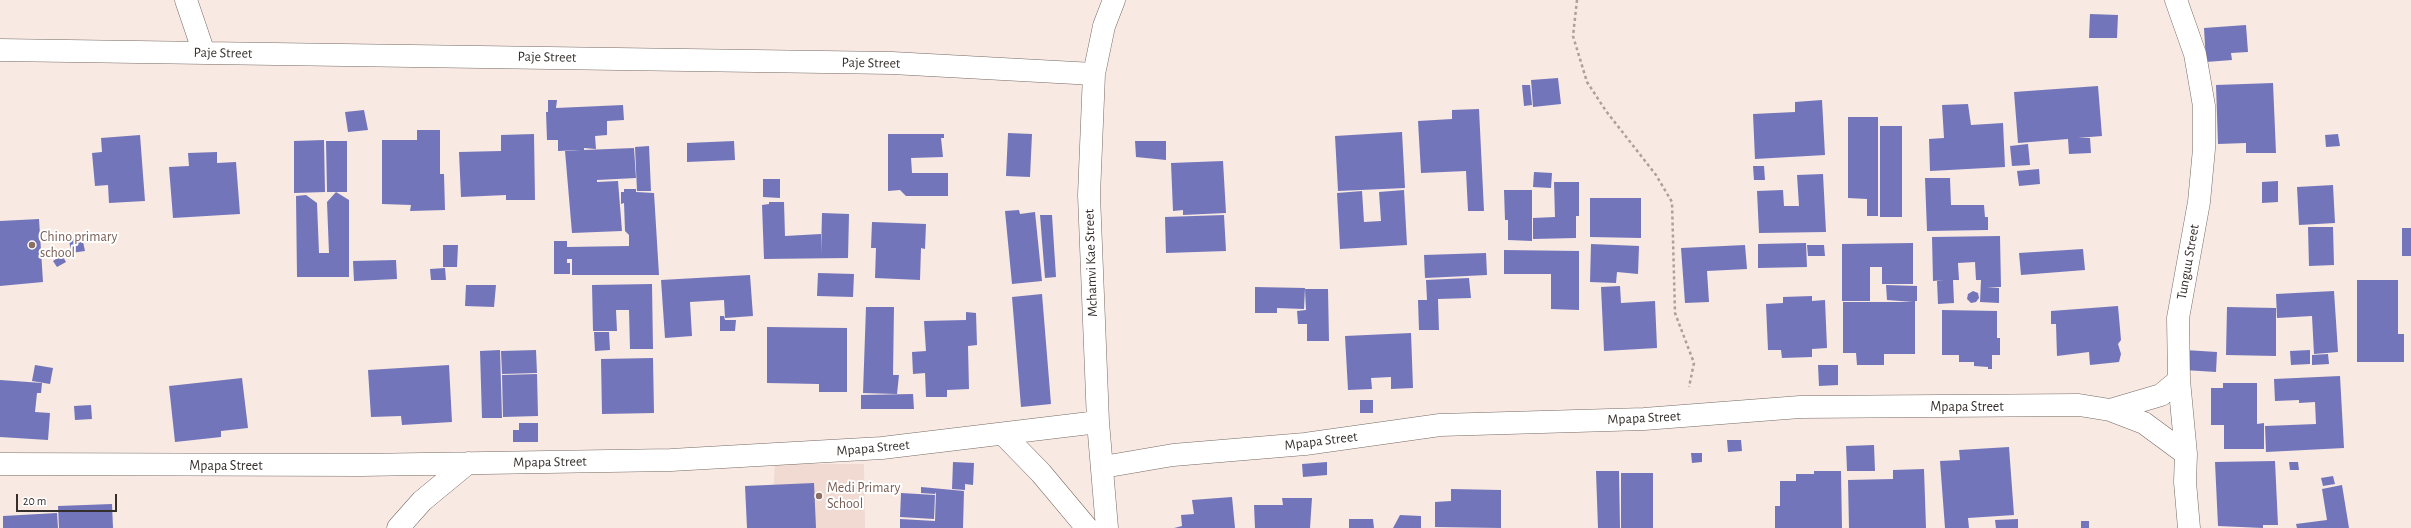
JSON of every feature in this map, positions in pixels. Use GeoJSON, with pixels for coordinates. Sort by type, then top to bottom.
{"type":"FeatureCollection","features":[{"type":"Feature","properties":{"kind":"street"},"geometry":{"type":"LineString","coordinates":[[186,0],[204,53]]}},
{"type":"Feature","properties":{"kind":"street","name":"Mchamvi Kae Street"},"geometry":{"type":"LineString","coordinates":[[1107,528],[1098,422],[1089,195],[1094,74],[1104,26],[1114,0]]}},
{"type":"Feature","properties":{"kind":"street","name":"Tunguu Street"},"geometry":{"type":"LineString","coordinates":[[2176,0],[2196,54],[2204,106],[2204,149],[2199,202],[2178,318],[2179,380],[2186,454],[2189,528]]}},
{"type":"Feature","properties":{"kind":"street","name":"Paje Street"},"geometry":{"type":"LineString","coordinates":[[0,50],[884,63],[963,65],[1094,74]]}},
{"type":"Feature","properties":{"kind":"street","name":"Mpapa Street"},"geometry":{"type":"LineString","coordinates":[[1103,467],[1173,455],[1305,444],[1440,425],[1681,416],[1800,407],[2078,405],[2110,410],[2161,395],[2179,380]]}},
{"type":"Feature","properties":{"kind":"street"},"geometry":{"type":"LineString","coordinates":[[2110,410],[2144,423],[2186,454]]}},
{"type":"Feature","properties":{"kind":"street","name":"Mpapa Street"},"geometry":{"type":"LineString","coordinates":[[0,464],[174,466],[672,460],[882,448],[1098,422]]}},
{"type":"Feature","properties":{"kind":"street"},"geometry":{"type":"LineString","coordinates":[[1004,434],[1041,473],[1087,528]]}},
{"type":"Feature","properties":{"kind":"street"},"geometry":{"type":"LineString","coordinates":[[398,528],[422,501],[468,463]]}},
{"type":"Feature","properties":{"kind":"path"},"geometry":{"type":"LineString","coordinates":[[1577,0],[1573,36],[1587,82],[1606,112],[1656,175],[1672,202],[1675,313],[1694,363],[1681,416]]}},
{"type":"Feature","properties":{"kind":"shaded area","name":"Medi Primary School"},"geometry":{"type":"Polygon","coordinates":[[[775,464],[864,464],[865,528],[771,528],[775,464]]]}},
{"type":"Feature","properties":{"kind":"building"},"geometry":{"type":"Polygon","coordinates":[[[2090,14],[2118,15],[2117,38],[2089,38],[2090,14]]]}},
{"type":"Feature","properties":{"kind":"building"},"geometry":{"type":"Polygon","coordinates":[[[2246,25],[2248,52],[2231,53],[2232,60],[2206,62],[2204,28],[2246,25]]]}},
{"type":"Feature","properties":{"kind":"building"},"geometry":{"type":"Polygon","coordinates":[[[1558,78],[1561,104],[1533,107],[1531,80],[1558,78]]]}},
{"type":"Feature","properties":{"kind":"building"},"geometry":{"type":"Polygon","coordinates":[[[2273,83],[2276,153],[2246,153],[2246,143],[2218,144],[2216,85],[2273,83]]]}},
{"type":"Feature","properties":{"kind":"building"},"geometry":{"type":"Polygon","coordinates":[[[1522,85],[1530,85],[1532,105],[1524,106],[1522,85]]]}},
{"type":"Feature","properties":{"kind":"building"},"geometry":{"type":"Polygon","coordinates":[[[2098,86],[2102,136],[2078,138],[2090,138],[2091,153],[2069,154],[2068,139],[2018,143],[2014,92],[2098,86]]]}},
{"type":"Feature","properties":{"kind":"building"},"geometry":{"type":"Polygon","coordinates":[[[548,100],[557,100],[556,108],[623,105],[624,120],[607,121],[607,135],[595,136],[596,149],[584,148],[584,150],[634,148],[636,178],[597,180],[597,182],[618,181],[622,231],[572,233],[565,151],[580,150],[558,151],[558,140],[547,140],[546,112],[548,112],[548,100]]]}},
{"type":"Feature","properties":{"kind":"building"},"geometry":{"type":"Polygon","coordinates":[[[1822,100],[1825,155],[1755,159],[1753,114],[1795,112],[1795,102],[1822,100]]]}},
{"type":"Feature","properties":{"kind":"building"},"geometry":{"type":"Polygon","coordinates":[[[1968,104],[1971,125],[2003,123],[2005,167],[1930,171],[1929,139],[1944,138],[1942,105],[1968,104]]]}},
{"type":"Feature","properties":{"kind":"building"},"geometry":{"type":"Polygon","coordinates":[[[1479,109],[1484,211],[1468,211],[1466,171],[1421,173],[1418,121],[1452,119],[1452,110],[1479,109]]]}},
{"type":"Feature","properties":{"kind":"building"},"geometry":{"type":"Polygon","coordinates":[[[364,110],[368,130],[348,132],[345,112],[364,110]]]}},
{"type":"Feature","properties":{"kind":"building"},"geometry":{"type":"Polygon","coordinates":[[[1848,117],[1878,117],[1878,216],[1867,216],[1867,199],[1848,198],[1848,117]]]}},
{"type":"Feature","properties":{"kind":"building"},"geometry":{"type":"Polygon","coordinates":[[[1880,126],[1902,126],[1902,217],[1880,217],[1880,126]]]}},
{"type":"Feature","properties":{"kind":"building"},"geometry":{"type":"Polygon","coordinates":[[[417,130],[440,130],[440,174],[444,174],[445,210],[410,211],[411,205],[382,204],[382,140],[417,140],[417,130]]]}},
{"type":"Feature","properties":{"kind":"building"},"geometry":{"type":"Polygon","coordinates":[[[1402,132],[1405,188],[1338,191],[1335,136],[1402,132]]]}},
{"type":"Feature","properties":{"kind":"building"},"geometry":{"type":"Polygon","coordinates":[[[1008,133],[1032,134],[1030,177],[1006,176],[1008,133]]]}},
{"type":"Feature","properties":{"kind":"building"},"geometry":{"type":"Polygon","coordinates":[[[534,134],[535,200],[506,200],[506,195],[461,197],[459,152],[501,151],[501,135],[534,134]]]}},
{"type":"Feature","properties":{"kind":"building"},"geometry":{"type":"Polygon","coordinates":[[[888,134],[944,134],[944,138],[941,138],[943,157],[911,158],[912,173],[948,173],[948,196],[906,196],[900,190],[888,191],[888,134]]]}},
{"type":"Feature","properties":{"kind":"building"},"geometry":{"type":"Polygon","coordinates":[[[2338,134],[2340,146],[2326,147],[2325,135],[2338,134]]]}},
{"type":"Feature","properties":{"kind":"building"},"geometry":{"type":"Polygon","coordinates":[[[140,135],[145,201],[109,203],[108,185],[95,186],[92,153],[102,152],[101,138],[140,135]]]}},
{"type":"Feature","properties":{"kind":"building"},"geometry":{"type":"Polygon","coordinates":[[[324,140],[325,192],[294,193],[294,141],[324,140]]]}},
{"type":"Feature","properties":{"kind":"building"},"geometry":{"type":"Polygon","coordinates":[[[326,141],[347,141],[347,192],[327,192],[326,141]]]}},
{"type":"Feature","properties":{"kind":"building"},"geometry":{"type":"Polygon","coordinates":[[[734,141],[735,160],[687,162],[687,143],[734,141]]]}},
{"type":"Feature","properties":{"kind":"building"},"geometry":{"type":"Polygon","coordinates":[[[1135,141],[1166,141],[1166,160],[1136,157],[1135,141]]]}},
{"type":"Feature","properties":{"kind":"building"},"geometry":{"type":"Polygon","coordinates":[[[2028,144],[2030,165],[2012,166],[2010,146],[2028,144]]]}},
{"type":"Feature","properties":{"kind":"building"},"geometry":{"type":"Polygon","coordinates":[[[649,146],[651,191],[637,191],[635,147],[649,146]]]}},
{"type":"Feature","properties":{"kind":"building"},"geometry":{"type":"Polygon","coordinates":[[[217,152],[217,163],[236,162],[240,214],[173,218],[169,167],[189,166],[188,153],[217,152]]]}},
{"type":"Feature","properties":{"kind":"building"},"geometry":{"type":"Polygon","coordinates":[[[1223,161],[1226,213],[1183,215],[1183,210],[1173,211],[1171,163],[1223,161]]]}},
{"type":"Feature","properties":{"kind":"building"},"geometry":{"type":"Polygon","coordinates":[[[1753,166],[1764,166],[1765,180],[1754,180],[1753,166]]]}},
{"type":"Feature","properties":{"kind":"building"},"geometry":{"type":"Polygon","coordinates":[[[2039,169],[2040,184],[2019,186],[2017,171],[2039,169]]]}},
{"type":"Feature","properties":{"kind":"building"},"geometry":{"type":"Polygon","coordinates":[[[1534,172],[1552,173],[1551,188],[1533,187],[1534,172]]]}},
{"type":"Feature","properties":{"kind":"building"},"geometry":{"type":"Polygon","coordinates":[[[1823,174],[1826,232],[1759,233],[1757,191],[1783,190],[1784,206],[1799,206],[1797,175],[1823,174]]]}},
{"type":"Feature","properties":{"kind":"building"},"geometry":{"type":"Polygon","coordinates":[[[1925,178],[1950,178],[1951,205],[1984,205],[1985,217],[1988,217],[1988,230],[1927,231],[1925,178]]]}},
{"type":"Feature","properties":{"kind":"building"},"geometry":{"type":"Polygon","coordinates":[[[763,179],[780,179],[780,198],[763,197],[763,179]]]}},
{"type":"Feature","properties":{"kind":"building"},"geometry":{"type":"Polygon","coordinates":[[[2278,181],[2278,202],[2262,203],[2262,182],[2278,181]]]}},
{"type":"Feature","properties":{"kind":"building"},"geometry":{"type":"Polygon","coordinates":[[[1554,182],[1579,182],[1579,216],[1576,216],[1576,238],[1533,239],[1533,218],[1555,217],[1554,182]]]}},
{"type":"Feature","properties":{"kind":"building"},"geometry":{"type":"Polygon","coordinates":[[[2333,185],[2335,223],[2299,225],[2297,187],[2333,185]]]}},
{"type":"Feature","properties":{"kind":"building"},"geometry":{"type":"Polygon","coordinates":[[[624,189],[636,189],[636,192],[654,193],[659,275],[572,275],[572,259],[567,259],[567,263],[570,263],[570,274],[554,274],[554,241],[567,241],[567,247],[629,246],[629,235],[625,231],[624,203],[621,204],[621,192],[624,192],[624,189]]]}},
{"type":"Feature","properties":{"kind":"building"},"geometry":{"type":"Polygon","coordinates":[[[1404,190],[1407,245],[1340,249],[1337,193],[1362,191],[1364,222],[1381,221],[1379,192],[1404,190]]]}},
{"type":"Feature","properties":{"kind":"building"},"geometry":{"type":"Polygon","coordinates":[[[1504,190],[1532,190],[1532,241],[1508,240],[1508,220],[1505,220],[1504,190]]]}},
{"type":"Feature","properties":{"kind":"building"},"geometry":{"type":"Polygon","coordinates":[[[336,192],[349,200],[349,277],[297,277],[296,196],[306,195],[317,203],[319,253],[329,253],[327,202],[336,192]]]}},
{"type":"Feature","properties":{"kind":"building"},"geometry":{"type":"Polygon","coordinates":[[[1590,198],[1641,198],[1641,238],[1590,237],[1590,198]]]}},
{"type":"Feature","properties":{"kind":"building"},"geometry":{"type":"Polygon","coordinates":[[[769,202],[784,202],[785,236],[821,234],[821,254],[822,213],[849,214],[848,258],[764,259],[762,205],[769,204],[769,202]]]}},
{"type":"Feature","properties":{"kind":"building"},"geometry":{"type":"Polygon","coordinates":[[[1019,210],[1020,214],[1035,212],[1042,281],[1012,284],[1005,211],[1019,210]]]}},
{"type":"Feature","properties":{"kind":"building"},"geometry":{"type":"Polygon","coordinates":[[[1040,215],[1052,215],[1056,277],[1045,278],[1040,215]]]}},
{"type":"Feature","properties":{"kind":"building"},"geometry":{"type":"Polygon","coordinates":[[[1224,215],[1226,251],[1166,253],[1165,217],[1224,215]]]}},
{"type":"Feature","properties":{"kind":"building"},"geometry":{"type":"Polygon","coordinates":[[[39,219],[43,282],[0,286],[0,221],[39,219]]]}},
{"type":"Feature","properties":{"kind":"building"},"geometry":{"type":"Polygon","coordinates":[[[872,222],[926,224],[925,249],[921,248],[920,280],[875,278],[876,248],[871,248],[872,222]]]}},
{"type":"Feature","properties":{"kind":"building"},"geometry":{"type":"Polygon","coordinates":[[[2308,227],[2333,227],[2334,265],[2309,266],[2308,227]]]}},
{"type":"Feature","properties":{"kind":"building"},"geometry":{"type":"Polygon","coordinates":[[[2402,228],[2411,228],[2411,256],[2402,256],[2402,228]]]}},
{"type":"Feature","properties":{"kind":"building"},"geometry":{"type":"Polygon","coordinates":[[[2000,236],[2001,287],[1987,287],[1999,288],[1999,303],[1980,302],[1981,280],[1976,280],[1975,262],[1958,263],[1959,280],[1953,280],[1954,303],[1938,304],[1937,281],[1944,280],[1933,281],[1932,237],[2000,236]]]}},
{"type":"Feature","properties":{"kind":"building"},"geometry":{"type":"Polygon","coordinates":[[[82,237],[85,251],[71,253],[69,239],[82,237]]]}},
{"type":"Feature","properties":{"kind":"building"},"geometry":{"type":"Polygon","coordinates":[[[1806,243],[1807,267],[1758,268],[1758,244],[1806,243]]]}},
{"type":"Feature","properties":{"kind":"building"},"geometry":{"type":"Polygon","coordinates":[[[1913,243],[1913,284],[1882,284],[1882,267],[1870,267],[1870,301],[1842,301],[1842,244],[1913,243]]]}},
{"type":"Feature","properties":{"kind":"building"},"geometry":{"type":"Polygon","coordinates":[[[1591,244],[1639,246],[1638,274],[1617,272],[1616,283],[1590,282],[1591,244]]]}},
{"type":"Feature","properties":{"kind":"building"},"geometry":{"type":"Polygon","coordinates":[[[443,245],[458,245],[457,267],[443,267],[443,245]]]}},
{"type":"Feature","properties":{"kind":"building"},"geometry":{"type":"Polygon","coordinates":[[[1745,245],[1747,269],[1707,271],[1709,302],[1685,303],[1681,248],[1745,245]]]}},
{"type":"Feature","properties":{"kind":"building"},"geometry":{"type":"Polygon","coordinates":[[[1807,245],[1824,245],[1825,256],[1808,256],[1807,245]]]}},
{"type":"Feature","properties":{"kind":"building"},"geometry":{"type":"Polygon","coordinates":[[[2083,249],[2085,270],[2021,275],[2019,253],[2083,249]]]}},
{"type":"Feature","properties":{"kind":"building"},"geometry":{"type":"Polygon","coordinates":[[[1504,250],[1579,251],[1579,310],[1551,309],[1551,274],[1504,274],[1504,250]]]}},
{"type":"Feature","properties":{"kind":"building"},"geometry":{"type":"Polygon","coordinates":[[[1486,253],[1487,275],[1425,278],[1424,255],[1486,253]]]}},
{"type":"Feature","properties":{"kind":"building"},"geometry":{"type":"Polygon","coordinates":[[[62,255],[66,262],[57,267],[53,261],[62,255]]]}},
{"type":"Feature","properties":{"kind":"building"},"geometry":{"type":"Polygon","coordinates":[[[396,260],[397,279],[354,281],[353,261],[396,260]]]}},
{"type":"Feature","properties":{"kind":"building"},"geometry":{"type":"Polygon","coordinates":[[[445,268],[446,280],[431,280],[430,269],[445,268]]]}},
{"type":"Feature","properties":{"kind":"building"},"geometry":{"type":"Polygon","coordinates":[[[818,273],[854,274],[853,297],[817,296],[818,273]]]}},
{"type":"Feature","properties":{"kind":"building"},"geometry":{"type":"Polygon","coordinates":[[[750,275],[753,316],[725,318],[724,300],[690,302],[692,336],[665,338],[661,280],[750,275]]]}},
{"type":"Feature","properties":{"kind":"building"},"geometry":{"type":"Polygon","coordinates":[[[1469,278],[1471,298],[1438,299],[1439,330],[1419,330],[1418,300],[1427,300],[1426,280],[1469,278]]]}},
{"type":"Feature","properties":{"kind":"building"},"geometry":{"type":"Polygon","coordinates":[[[2357,280],[2398,280],[2398,334],[2404,334],[2404,362],[2357,362],[2357,280]]]}},
{"type":"Feature","properties":{"kind":"building"},"geometry":{"type":"Polygon","coordinates":[[[652,284],[653,349],[630,349],[629,310],[616,310],[617,331],[593,331],[592,285],[652,284]]]}},
{"type":"Feature","properties":{"kind":"building"},"geometry":{"type":"Polygon","coordinates":[[[466,285],[496,285],[494,307],[465,306],[466,285]]]}},
{"type":"Feature","properties":{"kind":"building"},"geometry":{"type":"Polygon","coordinates":[[[1886,285],[1917,286],[1917,301],[1915,301],[1915,354],[1884,354],[1884,365],[1857,365],[1856,353],[1843,353],[1843,302],[1913,302],[1887,300],[1886,285]]]}},
{"type":"Feature","properties":{"kind":"building"},"geometry":{"type":"Polygon","coordinates":[[[1620,286],[1621,303],[1655,301],[1657,348],[1604,351],[1601,287],[1620,286]]]}},
{"type":"Feature","properties":{"kind":"building"},"geometry":{"type":"Polygon","coordinates":[[[1255,287],[1305,288],[1304,309],[1277,308],[1277,313],[1255,313],[1255,287]]]}},
{"type":"Feature","properties":{"kind":"building"},"geometry":{"type":"Polygon","coordinates":[[[1305,289],[1328,289],[1329,341],[1307,341],[1307,324],[1298,324],[1297,311],[1306,310],[1305,289]]]}},
{"type":"Feature","properties":{"kind":"building"},"geometry":{"type":"Polygon","coordinates":[[[1973,291],[1978,293],[1979,298],[1976,302],[1971,303],[1967,299],[1968,294],[1973,291]]]}},
{"type":"Feature","properties":{"kind":"building"},"geometry":{"type":"Polygon","coordinates":[[[2334,291],[2338,352],[2314,354],[2312,316],[2277,318],[2276,294],[2334,291]]]}},
{"type":"Feature","properties":{"kind":"building"},"geometry":{"type":"Polygon","coordinates":[[[1042,294],[1051,404],[1021,407],[1012,297],[1042,294]]]}},
{"type":"Feature","properties":{"kind":"building"},"geometry":{"type":"Polygon","coordinates":[[[1812,296],[1812,301],[1825,300],[1827,348],[1812,349],[1812,357],[1782,358],[1781,350],[1768,350],[1766,304],[1783,303],[1783,297],[1812,296]]]}},
{"type":"Feature","properties":{"kind":"building"},"geometry":{"type":"Polygon","coordinates":[[[2118,306],[2121,340],[2118,344],[2121,354],[2119,362],[2090,365],[2089,352],[2057,356],[2056,324],[2051,324],[2051,311],[2118,306]]]}},
{"type":"Feature","properties":{"kind":"building"},"geometry":{"type":"Polygon","coordinates":[[[866,307],[894,307],[893,375],[899,375],[897,394],[863,393],[866,307]]]}},
{"type":"Feature","properties":{"kind":"building"},"geometry":{"type":"Polygon","coordinates":[[[2227,307],[2276,308],[2276,356],[2226,355],[2227,307]]]}},
{"type":"Feature","properties":{"kind":"building"},"geometry":{"type":"Polygon","coordinates":[[[1942,310],[1997,311],[1997,338],[2000,338],[2000,355],[1992,355],[1992,369],[1988,369],[1988,367],[1974,366],[1974,362],[1959,362],[1959,355],[1942,355],[1942,310]]]}},
{"type":"Feature","properties":{"kind":"building"},"geometry":{"type":"Polygon","coordinates":[[[966,312],[976,313],[977,345],[968,346],[969,389],[947,390],[947,397],[926,397],[925,373],[913,374],[912,352],[926,351],[924,321],[966,320],[966,312]]]}},
{"type":"Feature","properties":{"kind":"building"},"geometry":{"type":"Polygon","coordinates":[[[720,316],[724,316],[725,320],[736,320],[735,331],[720,331],[720,316]]]}},
{"type":"Feature","properties":{"kind":"building"},"geometry":{"type":"Polygon","coordinates":[[[767,327],[847,328],[847,392],[819,392],[819,384],[767,383],[767,327]]]}},
{"type":"Feature","properties":{"kind":"building"},"geometry":{"type":"Polygon","coordinates":[[[594,332],[609,332],[610,350],[595,351],[594,332]]]}},
{"type":"Feature","properties":{"kind":"building"},"geometry":{"type":"Polygon","coordinates":[[[1411,333],[1413,388],[1391,389],[1391,377],[1371,378],[1372,389],[1348,390],[1345,336],[1411,333]]]}},
{"type":"Feature","properties":{"kind":"building"},"geometry":{"type":"Polygon","coordinates":[[[500,350],[502,418],[482,418],[480,351],[500,350]]]}},
{"type":"Feature","properties":{"kind":"building"},"geometry":{"type":"Polygon","coordinates":[[[536,350],[537,373],[502,374],[501,351],[536,350]]]}},
{"type":"Feature","properties":{"kind":"building"},"geometry":{"type":"Polygon","coordinates":[[[2185,350],[2217,352],[2216,372],[2184,370],[2185,350]]]}},
{"type":"Feature","properties":{"kind":"building"},"geometry":{"type":"Polygon","coordinates":[[[2310,350],[2310,364],[2291,365],[2290,351],[2310,350]]]}},
{"type":"Feature","properties":{"kind":"building"},"geometry":{"type":"Polygon","coordinates":[[[2328,354],[2329,364],[2312,365],[2312,355],[2328,354]]]}},
{"type":"Feature","properties":{"kind":"building"},"geometry":{"type":"Polygon","coordinates":[[[653,358],[654,413],[602,414],[601,359],[653,358]]]}},
{"type":"Feature","properties":{"kind":"building"},"geometry":{"type":"Polygon","coordinates":[[[35,365],[53,368],[50,384],[32,381],[35,365]]]}},
{"type":"Feature","properties":{"kind":"building"},"geometry":{"type":"Polygon","coordinates":[[[449,365],[452,422],[402,425],[401,416],[371,417],[368,370],[449,365]]]}},
{"type":"Feature","properties":{"kind":"building"},"geometry":{"type":"Polygon","coordinates":[[[1818,365],[1838,365],[1838,385],[1819,386],[1818,365]]]}},
{"type":"Feature","properties":{"kind":"building"},"geometry":{"type":"Polygon","coordinates":[[[537,374],[538,416],[503,417],[502,375],[537,374]]]}},
{"type":"Feature","properties":{"kind":"building"},"geometry":{"type":"Polygon","coordinates":[[[2340,376],[2344,448],[2266,452],[2265,426],[2316,424],[2315,402],[2299,403],[2299,400],[2275,401],[2274,379],[2340,376]]]}},
{"type":"Feature","properties":{"kind":"building"},"geometry":{"type":"Polygon","coordinates":[[[242,378],[248,428],[221,431],[221,437],[175,442],[169,386],[242,378]]]}},
{"type":"Feature","properties":{"kind":"building"},"geometry":{"type":"Polygon","coordinates":[[[0,380],[42,383],[41,393],[37,393],[35,412],[50,413],[48,440],[0,437],[0,380]]]}},
{"type":"Feature","properties":{"kind":"building"},"geometry":{"type":"Polygon","coordinates":[[[2223,383],[2257,383],[2257,424],[2264,423],[2264,449],[2224,449],[2224,425],[2211,425],[2211,388],[2223,388],[2223,383]]]}},
{"type":"Feature","properties":{"kind":"building"},"geometry":{"type":"Polygon","coordinates":[[[913,394],[914,409],[861,409],[861,395],[913,394]]]}},
{"type":"Feature","properties":{"kind":"building"},"geometry":{"type":"Polygon","coordinates":[[[1360,400],[1373,400],[1373,413],[1360,413],[1360,400]]]}},
{"type":"Feature","properties":{"kind":"building"},"geometry":{"type":"Polygon","coordinates":[[[91,405],[92,419],[75,420],[74,406],[91,405]]]}},
{"type":"Feature","properties":{"kind":"building"},"geometry":{"type":"Polygon","coordinates":[[[519,423],[538,423],[538,442],[513,442],[513,430],[519,430],[519,423]]]}},
{"type":"Feature","properties":{"kind":"building"},"geometry":{"type":"Polygon","coordinates":[[[1727,440],[1741,440],[1742,451],[1728,452],[1727,440]]]}},
{"type":"Feature","properties":{"kind":"building"},"geometry":{"type":"Polygon","coordinates":[[[1874,445],[1875,471],[1847,471],[1846,446],[1874,445]]]}},
{"type":"Feature","properties":{"kind":"building"},"geometry":{"type":"Polygon","coordinates":[[[2009,447],[2014,515],[1968,518],[1969,528],[1945,528],[1940,461],[1960,460],[1959,450],[2009,447]]]}},
{"type":"Feature","properties":{"kind":"building"},"geometry":{"type":"Polygon","coordinates":[[[1691,453],[1702,453],[1702,462],[1692,463],[1691,453]]]}},
{"type":"Feature","properties":{"kind":"building"},"geometry":{"type":"Polygon","coordinates":[[[2275,461],[2278,525],[2263,525],[2263,528],[2218,526],[2215,462],[2275,461]]]}},
{"type":"Feature","properties":{"kind":"building"},"geometry":{"type":"Polygon","coordinates":[[[953,462],[974,463],[973,485],[965,484],[965,490],[952,489],[953,462]]]}},
{"type":"Feature","properties":{"kind":"building"},"geometry":{"type":"Polygon","coordinates":[[[1327,462],[1327,475],[1303,477],[1302,464],[1327,462]]]}},
{"type":"Feature","properties":{"kind":"building"},"geometry":{"type":"Polygon","coordinates":[[[2289,462],[2298,462],[2299,470],[2290,470],[2289,462]]]}},
{"type":"Feature","properties":{"kind":"building"},"geometry":{"type":"Polygon","coordinates":[[[1924,469],[1926,528],[1849,528],[1848,480],[1893,479],[1893,470],[1924,469]]]}},
{"type":"Feature","properties":{"kind":"building"},"geometry":{"type":"Polygon","coordinates":[[[1596,471],[1619,471],[1620,528],[1598,528],[1596,471]]]}},
{"type":"Feature","properties":{"kind":"building"},"geometry":{"type":"Polygon","coordinates":[[[1814,471],[1841,471],[1842,528],[1775,528],[1775,506],[1780,506],[1780,481],[1796,481],[1796,474],[1814,474],[1814,471]]]}},
{"type":"Feature","properties":{"kind":"building"},"geometry":{"type":"Polygon","coordinates":[[[1621,473],[1653,473],[1653,528],[1621,528],[1621,473]]]}},
{"type":"Feature","properties":{"kind":"building"},"geometry":{"type":"Polygon","coordinates":[[[2333,476],[2335,484],[2323,486],[2321,478],[2333,476]]]}},
{"type":"Feature","properties":{"kind":"building"},"geometry":{"type":"Polygon","coordinates":[[[814,483],[816,528],[747,528],[745,486],[814,483]]]}},
{"type":"Feature","properties":{"kind":"building"},"geometry":{"type":"Polygon","coordinates":[[[2342,485],[2349,528],[2297,528],[2296,524],[2327,520],[2322,489],[2342,485]]]}},
{"type":"Feature","properties":{"kind":"building"},"geometry":{"type":"Polygon","coordinates":[[[921,487],[964,491],[963,528],[900,528],[900,519],[935,521],[936,492],[935,494],[921,493],[921,487]]]}},
{"type":"Feature","properties":{"kind":"building"},"geometry":{"type":"Polygon","coordinates":[[[1451,489],[1501,490],[1501,528],[1435,527],[1435,502],[1451,501],[1451,489]]]}},
{"type":"Feature","properties":{"kind":"building"},"geometry":{"type":"Polygon","coordinates":[[[901,493],[935,495],[934,519],[900,517],[901,493]]]}},
{"type":"Feature","properties":{"kind":"building"},"geometry":{"type":"Polygon","coordinates":[[[1232,497],[1235,528],[1174,528],[1182,526],[1181,515],[1194,514],[1192,500],[1232,497]]]}},
{"type":"Feature","properties":{"kind":"building"},"geometry":{"type":"Polygon","coordinates":[[[1282,498],[1312,498],[1310,528],[1255,528],[1254,505],[1283,505],[1282,498]]]}},
{"type":"Feature","properties":{"kind":"building"},"geometry":{"type":"Polygon","coordinates":[[[112,504],[113,528],[59,528],[58,506],[112,504]]]}},
{"type":"Feature","properties":{"kind":"building"},"geometry":{"type":"Polygon","coordinates":[[[57,513],[58,528],[3,528],[3,516],[57,513]]]}},
{"type":"Feature","properties":{"kind":"building"},"geometry":{"type":"Polygon","coordinates":[[[1400,515],[1421,516],[1421,528],[1393,528],[1400,515]]]}},
{"type":"Feature","properties":{"kind":"building"},"geometry":{"type":"Polygon","coordinates":[[[1349,519],[1373,519],[1374,528],[1349,528],[1349,519]]]}},
{"type":"Feature","properties":{"kind":"building"},"geometry":{"type":"Polygon","coordinates":[[[2018,519],[2018,528],[1996,528],[1995,520],[2018,519]]]}},
{"type":"Feature","properties":{"kind":"building"},"geometry":{"type":"Polygon","coordinates":[[[2081,521],[2089,521],[2089,528],[2081,528],[2081,521]]]}},
{"type":"Feature","properties":{"kind":"place","name":"Chino primary school"},"geometry":{"type":"Point","coordinates":[32,245]}},
{"type":"Feature","properties":{"kind":"place","name":"Medi Primary School"},"geometry":{"type":"Point","coordinates":[819,496]}}]}
